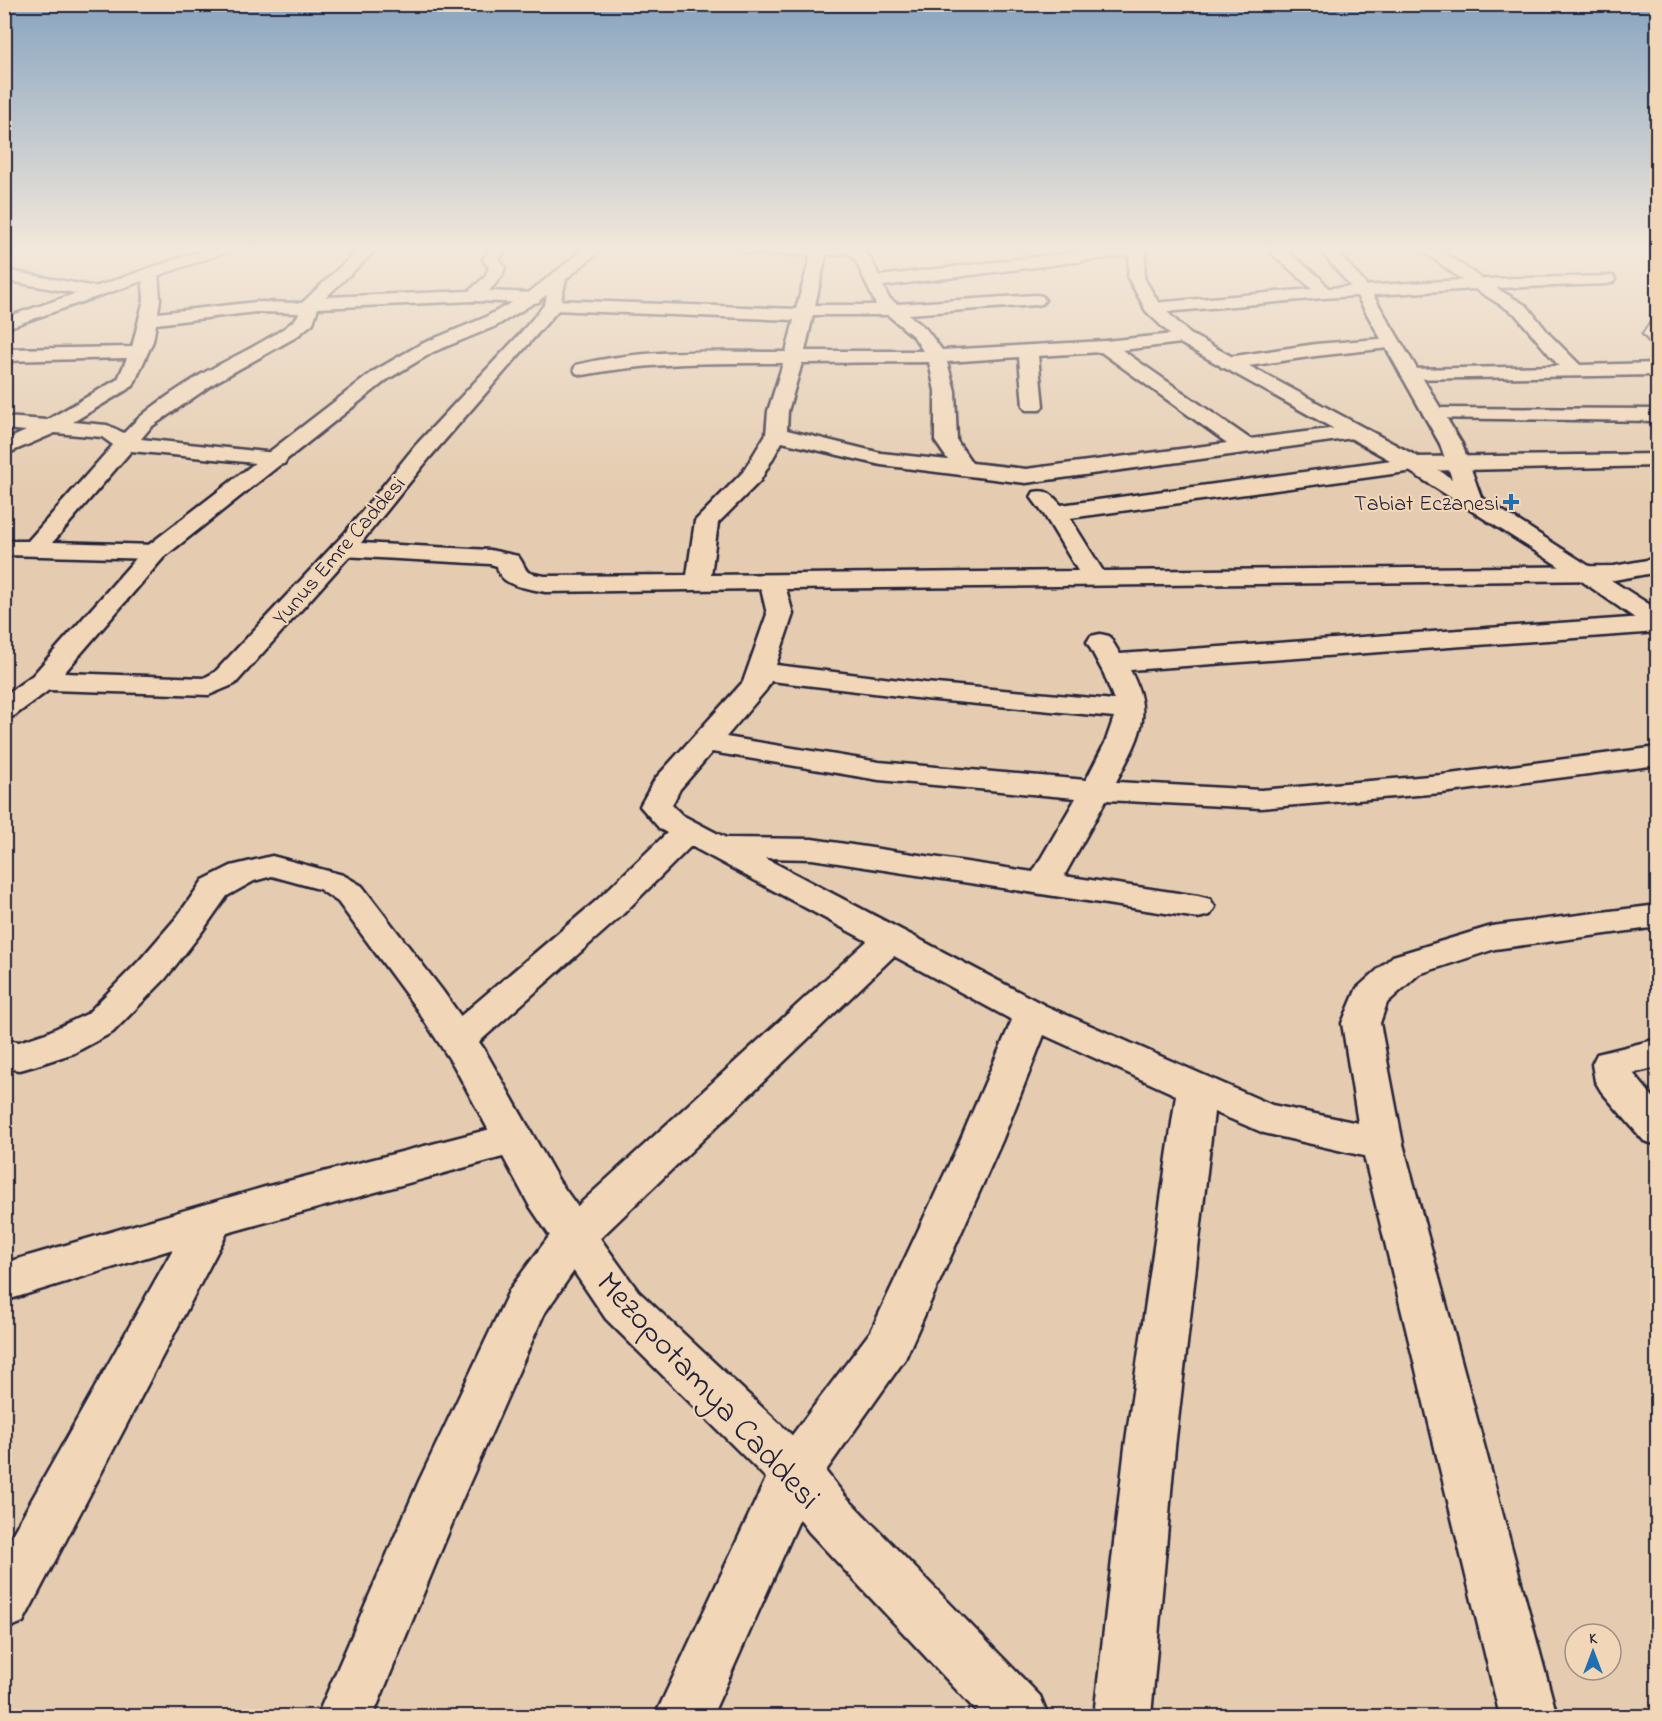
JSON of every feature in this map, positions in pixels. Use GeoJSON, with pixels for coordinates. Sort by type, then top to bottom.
{"type":"FeatureCollection","features":[{"type":"Feature","properties":{"kind":"street"},"geometry":{"type":"LineString","coordinates":[[4,450],[49,428],[126,382],[139,352],[145,328]]}},
{"type":"Feature","properties":{"kind":"street"},"geometry":{"type":"LineString","coordinates":[[34,549],[144,423],[209,378],[296,328]]}},
{"type":"Feature","properties":{"kind":"street"},"geometry":{"type":"LineString","coordinates":[[4,710],[43,681],[155,552],[403,361],[427,348],[475,328]]}},
{"type":"Feature","properties":{"kind":"street","name":"Yunus Emre Caddesi"},"geometry":{"type":"LineString","coordinates":[[43,681],[209,687],[225,678],[343,549],[423,451],[480,390],[524,328]]}},
{"type":"Feature","properties":{"kind":"street"},"geometry":{"type":"LineString","coordinates":[[698,582],[707,521],[752,476],[776,434],[778,411],[794,359],[800,328]]}},
{"type":"Feature","properties":{"kind":"street"},"geometry":{"type":"LineString","coordinates":[[914,328],[937,357],[945,391],[946,441],[965,469]]}},
{"type":"Feature","properties":{"kind":"street"},"geometry":{"type":"LineString","coordinates":[[1174,328],[1184,338],[1414,465],[1585,572],[1658,623]]}},
{"type":"Feature","properties":{"kind":"street"},"geometry":{"type":"LineString","coordinates":[[1384,328],[1459,462],[1472,502]]}},
{"type":"Feature","properties":{"kind":"street"},"geometry":{"type":"LineString","coordinates":[[1536,328],[1575,370]]}},
{"type":"Feature","properties":{"kind":"street"},"geometry":{"type":"LineString","coordinates":[[1656,328],[1652,334],[1658,340]]}},
{"type":"Feature","properties":{"kind":"street"},"geometry":{"type":"LineString","coordinates":[[584,369],[625,361],[668,358],[937,357],[1105,346],[1184,338]]}},
{"type":"Feature","properties":{"kind":"street"},"geometry":{"type":"LineString","coordinates":[[1228,363],[1316,350],[1392,343]]}},
{"type":"Feature","properties":{"kind":"street"},"geometry":{"type":"LineString","coordinates":[[1105,346],[1247,447]]}},
{"type":"Feature","properties":{"kind":"street"},"geometry":{"type":"LineString","coordinates":[[1028,351],[1033,406]]}},
{"type":"Feature","properties":{"kind":"street"},"geometry":{"type":"LineString","coordinates":[[4,355],[139,352]]}},
{"type":"Feature","properties":{"kind":"street"},"geometry":{"type":"LineString","coordinates":[[1411,375],[1658,369]]}},
{"type":"Feature","properties":{"kind":"street"},"geometry":{"type":"LineString","coordinates":[[1433,414],[1658,415]]}},
{"type":"Feature","properties":{"kind":"street"},"geometry":{"type":"LineString","coordinates":[[4,423],[107,431],[126,444],[276,459]]}},
{"type":"Feature","properties":{"kind":"street"},"geometry":{"type":"LineString","coordinates":[[776,434],[881,459],[1026,476],[1353,432]]}},
{"type":"Feature","properties":{"kind":"street"},"geometry":{"type":"LineString","coordinates":[[1055,513],[1414,465],[1459,462],[1658,460]]}},
{"type":"Feature","properties":{"kind":"street"},"geometry":{"type":"LineString","coordinates":[[1026,476],[1055,513],[1095,578]]}},
{"type":"Feature","properties":{"kind":"street"},"geometry":{"type":"LineString","coordinates":[[4,549],[155,552]]}},
{"type":"Feature","properties":{"kind":"street"},"geometry":{"type":"LineString","coordinates":[[343,549],[489,557],[508,561],[510,571],[520,579],[545,584],[1614,573],[1658,565]]}},
{"type":"Feature","properties":{"kind":"street"},"geometry":{"type":"LineString","coordinates":[[771,581],[780,614],[756,684],[666,786],[656,806],[670,822],[1032,1015],[1264,1118],[1382,1144]]}},
{"type":"Feature","properties":{"kind":"street"},"geometry":{"type":"LineString","coordinates":[[1042,884],[1096,790],[1124,733],[1130,710],[1121,682],[1106,652],[1658,623]]}},
{"type":"Feature","properties":{"kind":"street"},"geometry":{"type":"LineString","coordinates":[[761,671],[925,691],[1130,710]]}},
{"type":"Feature","properties":{"kind":"street"},"geometry":{"type":"LineString","coordinates":[[705,742],[879,771],[1096,790],[1261,799],[1442,784],[1658,756]]}},
{"type":"Feature","properties":{"kind":"street"},"geometry":{"type":"LineString","coordinates":[[457,1040],[608,909],[687,831]]}},
{"type":"Feature","properties":{"kind":"street"},"geometry":{"type":"LineString","coordinates":[[719,848],[812,849],[1198,907]]}},
{"type":"Feature","properties":{"kind":"street","name":"Mezopotamya Caddesi"},"geometry":{"type":"LineString","coordinates":[[4,1054],[20,1056],[60,1043],[100,1023],[153,970],[215,888],[243,873],[272,866],[331,882],[350,894],[457,1040],[544,1193],[622,1305],[795,1472],[827,1514],[1020,1716]]}},
{"type":"Feature","properties":{"kind":"street"},"geometry":{"type":"LineString","coordinates":[[1529,1716],[1382,1144],[1361,1023],[1370,998],[1406,965],[1491,938],[1658,916]]}},
{"type":"Feature","properties":{"kind":"street"},"geometry":{"type":"LineString","coordinates":[[345,1716],[437,1498],[526,1303],[574,1236],[891,939]]}},
{"type":"Feature","properties":{"kind":"street"},"geometry":{"type":"LineString","coordinates":[[683,1716],[795,1472],[888,1345],[981,1141],[1032,1015]]}},
{"type":"Feature","properties":{"kind":"street"},"geometry":{"type":"LineString","coordinates":[[1658,1053],[1611,1064],[1615,1081],[1658,1130]]}},
{"type":"Feature","properties":{"kind":"street"},"geometry":{"type":"LineString","coordinates":[[1122,1716],[1150,1447],[1197,1088]]}},
{"type":"Feature","properties":{"kind":"street"},"geometry":{"type":"LineString","coordinates":[[4,1282],[266,1204],[514,1139]]}},
{"type":"Feature","properties":{"kind":"street"},"geometry":{"type":"LineString","coordinates":[[4,1603],[211,1221]]}},
{"type":"Feature","properties":{"kind":"place","name":"Tabiat Eczanesi"},"geometry":{"type":"Point","coordinates":[1511,502]}}]}
